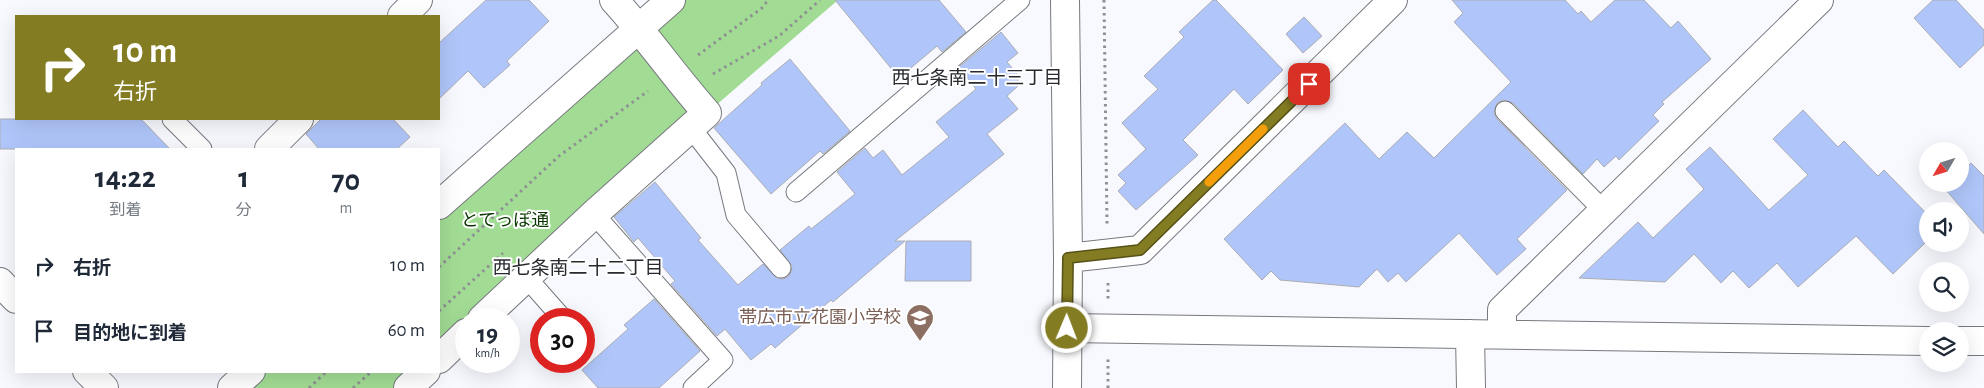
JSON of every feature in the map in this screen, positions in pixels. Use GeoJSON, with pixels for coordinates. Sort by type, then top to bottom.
{"type":"FeatureCollection","features":[{"type":"Feature","properties":{"kind":"street"},"geometry":{"type":"LineString","coordinates":[[403,15],[418,0]]}},
{"type":"Feature","properties":{"kind":"street"},"geometry":{"type":"LineString","coordinates":[[494,308],[594,214],[707,113],[673,73],[640,27],[614,0]]}},
{"type":"Feature","properties":{"kind":"street"},"geometry":{"type":"LineString","coordinates":[[440,204],[671,0]]}},
{"type":"Feature","properties":{"kind":"street"},"geometry":{"type":"LineString","coordinates":[[1065,0],[1068,258],[1067,388]]}},
{"type":"Feature","properties":{"kind":"street"},"geometry":{"type":"LineString","coordinates":[[1068,258],[1140,250],[1393,0]]}},
{"type":"Feature","properties":{"kind":"street"},"geometry":{"type":"LineString","coordinates":[[1502,334],[1502,310],[1819,0]]}},
{"type":"Feature","properties":{"kind":"street"},"geometry":{"type":"LineString","coordinates":[[270,148],[298,120]]}},
{"type":"Feature","properties":{"kind":"street"},"geometry":{"type":"LineString","coordinates":[[0,282],[15,298]]}},
{"type":"Feature","properties":{"kind":"street"},"geometry":{"type":"LineString","coordinates":[[1067,328],[1919,341]]}},
{"type":"Feature","properties":{"kind":"street"},"geometry":{"type":"LineString","coordinates":[[1470,334],[1470,388]]}},
{"type":"Feature","properties":{"kind":"street"},"geometry":{"type":"LineString","coordinates":[[1969,341],[1984,341]]}},
{"type":"Feature","properties":{"kind":"street"},"geometry":{"type":"LineString","coordinates":[[440,358],[455,344]]}},
{"type":"Feature","properties":{"kind":"street"},"geometry":{"type":"LineString","coordinates":[[89,373],[104,388]]}},
{"type":"Feature","properties":{"kind":"street"},"geometry":{"type":"LineString","coordinates":[[232,388],[249,373]]}},
{"type":"Feature","properties":{"kind":"street"},"geometry":{"type":"LineString","coordinates":[[408,388],[424,373]]}},
{"type":"Feature","properties":{"kind":"lane"},"geometry":{"type":"LineString","coordinates":[[796,192],[1020,0]]}},
{"type":"Feature","properties":{"kind":"lane"},"geometry":{"type":"LineString","coordinates":[[1505,111],[1604,211]]}},
{"type":"Feature","properties":{"kind":"lane"},"geometry":{"type":"LineString","coordinates":[[173,120],[201,148]]}},
{"type":"Feature","properties":{"kind":"lane"},"geometry":{"type":"LineString","coordinates":[[690,128],[726,172],[736,215],[781,268]]}},
{"type":"Feature","properties":{"kind":"lane"},"geometry":{"type":"LineString","coordinates":[[594,214],[724,360],[693,388]]}},
{"type":"Feature","properties":{"kind":"lane"},"geometry":{"type":"LineString","coordinates":[[526,277],[553,308]]}},
{"type":"Feature","properties":{"kind":"path"},"geometry":{"type":"LineString","coordinates":[[440,266],[558,156],[762,8],[768,0]]}},
{"type":"Feature","properties":{"kind":"path"},"geometry":{"type":"LineString","coordinates":[[1104,0],[1109,329],[1108,388]]}},
{"type":"Feature","properties":{"kind":"path"},"geometry":{"type":"LineString","coordinates":[[308,388],[324,373]]}},
{"type":"Feature","properties":{"kind":"path"},"geometry":{"type":"LineString","coordinates":[[353,388],[370,373]]}},
{"type":"Feature","properties":{"kind":"green space","name":"とてっぽ通"},"geometry":{"type":"Polygon","coordinates":[[[671,0],[838,0],[707,113],[494,308],[455,308],[455,344],[440,358],[440,204],[671,0]]]}},
{"type":"Feature","properties":{"kind":"green space"},"geometry":{"type":"Polygon","coordinates":[[[249,373],[424,373],[408,388],[232,388],[249,373]]]}},
{"type":"Feature","properties":{"kind":"building"},"geometry":{"type":"Polygon","coordinates":[[[486,0],[529,0],[549,21],[507,61],[510,65],[484,88],[468,71],[440,98],[440,42],[486,0]]]}},
{"type":"Feature","properties":{"kind":"building"},"geometry":{"type":"Polygon","coordinates":[[[835,0],[939,0],[966,32],[942,52],[937,46],[899,78],[835,0]]]}},
{"type":"Feature","properties":{"kind":"building"},"geometry":{"type":"Polygon","coordinates":[[[1213,0],[1216,0],[1283,70],[1248,104],[1234,89],[1183,140],[1198,155],[1136,210],[1118,191],[1126,183],[1118,175],[1146,149],[1122,123],[1158,89],[1144,76],[1184,37],[1179,32],[1213,0]]]}},
{"type":"Feature","properties":{"kind":"building"},"geometry":{"type":"Polygon","coordinates":[[[1452,0],[1565,0],[1578,14],[1581,11],[1591,22],[1615,0],[1644,0],[1671,28],[1678,21],[1711,59],[1662,102],[1664,104],[1653,115],[1659,121],[1619,160],[1616,156],[1604,167],[1597,159],[1583,174],[1513,103],[1503,100],[1497,103],[1494,113],[1497,119],[1567,190],[1517,239],[1526,249],[1497,275],[1459,233],[1406,282],[1398,273],[1388,282],[1377,269],[1359,287],[1280,280],[1271,271],[1262,280],[1224,239],[1345,123],[1379,159],[1407,132],[1434,158],[1511,82],[1454,22],[1463,13],[1452,0]]]}},
{"type":"Feature","properties":{"kind":"building"},"geometry":{"type":"Polygon","coordinates":[[[1933,0],[1956,0],[1984,30],[1984,45],[1960,68],[1914,18],[1933,0]]]}},
{"type":"Feature","properties":{"kind":"building"},"geometry":{"type":"Polygon","coordinates":[[[1304,17],[1322,36],[1303,53],[1286,34],[1304,17]]]}},
{"type":"Feature","properties":{"kind":"building"},"geometry":{"type":"Polygon","coordinates":[[[1001,32],[1018,53],[1007,62],[1018,75],[1018,86],[1007,96],[1018,109],[987,134],[1004,154],[895,241],[905,241],[833,302],[831,300],[775,348],[771,344],[751,360],[725,329],[717,336],[671,284],[675,281],[638,238],[634,242],[614,217],[655,182],[701,238],[698,240],[738,285],[763,264],[777,278],[783,279],[788,277],[792,266],[780,250],[809,226],[811,229],[855,194],[837,172],[865,148],[873,158],[883,150],[902,175],[949,137],[936,122],[976,89],[959,67],[1001,32]]]}},
{"type":"Feature","properties":{"kind":"building"},"geometry":{"type":"Polygon","coordinates":[[[790,59],[850,131],[823,154],[820,151],[771,194],[714,128],[762,85],[761,83],[790,59]]]}},
{"type":"Feature","properties":{"kind":"building"},"geometry":{"type":"Polygon","coordinates":[[[1803,110],[1838,147],[1844,141],[1878,176],[1884,170],[1919,206],[1919,249],[1893,274],[1856,236],[1798,287],[1777,263],[1749,288],[1733,271],[1721,283],[1694,254],[1665,282],[1579,278],[1638,222],[1653,238],[1704,189],[1686,169],[1710,147],[1769,210],[1808,175],[1773,139],[1803,110]]]}},
{"type":"Feature","properties":{"kind":"building"},"geometry":{"type":"Polygon","coordinates":[[[0,119],[142,120],[169,148],[15,148],[0,149],[0,119]]]}},
{"type":"Feature","properties":{"kind":"building"},"geometry":{"type":"Polygon","coordinates":[[[320,120],[394,120],[410,137],[398,148],[318,148],[306,134],[320,120]]]}},
{"type":"Feature","properties":{"kind":"building"},"geometry":{"type":"Polygon","coordinates":[[[1971,163],[1984,176],[1984,234],[1969,217],[1969,202],[1956,202],[1948,192],[1969,192],[1969,165],[1971,163]]]}},
{"type":"Feature","properties":{"kind":"building"},"geometry":{"type":"Polygon","coordinates":[[[906,241],[971,241],[971,281],[905,281],[906,241]]]}},
{"type":"Feature","properties":{"kind":"building"},"geometry":{"type":"Polygon","coordinates":[[[654,299],[700,351],[659,388],[598,388],[585,373],[595,373],[595,358],[628,329],[624,325],[654,299]]]}},
{"type":"Feature","properties":{"kind":"slow traffic"},"geometry":{"type":"LineString","coordinates":[[1209,182],[1263,129]]}},
{"type":"Feature","properties":{"kind":"place","name":"帯広市立花園小学校"},"geometry":{"type":"Point","coordinates":[920,342]}},
{"type":"Feature","properties":{"kind":"district","name":"西七条南二十三丁目"},"geometry":{"type":"Point","coordinates":[977,78]}},
{"type":"Feature","properties":{"kind":"district","name":"西七条南二十二丁目"},"geometry":{"type":"Point","coordinates":[578,268]}},
{"type":"Feature","properties":{"kind":"route"},"geometry":{"type":"LineString","coordinates":[[1067,328],[1068,258],[1140,250],[1309,84]]}}]}
